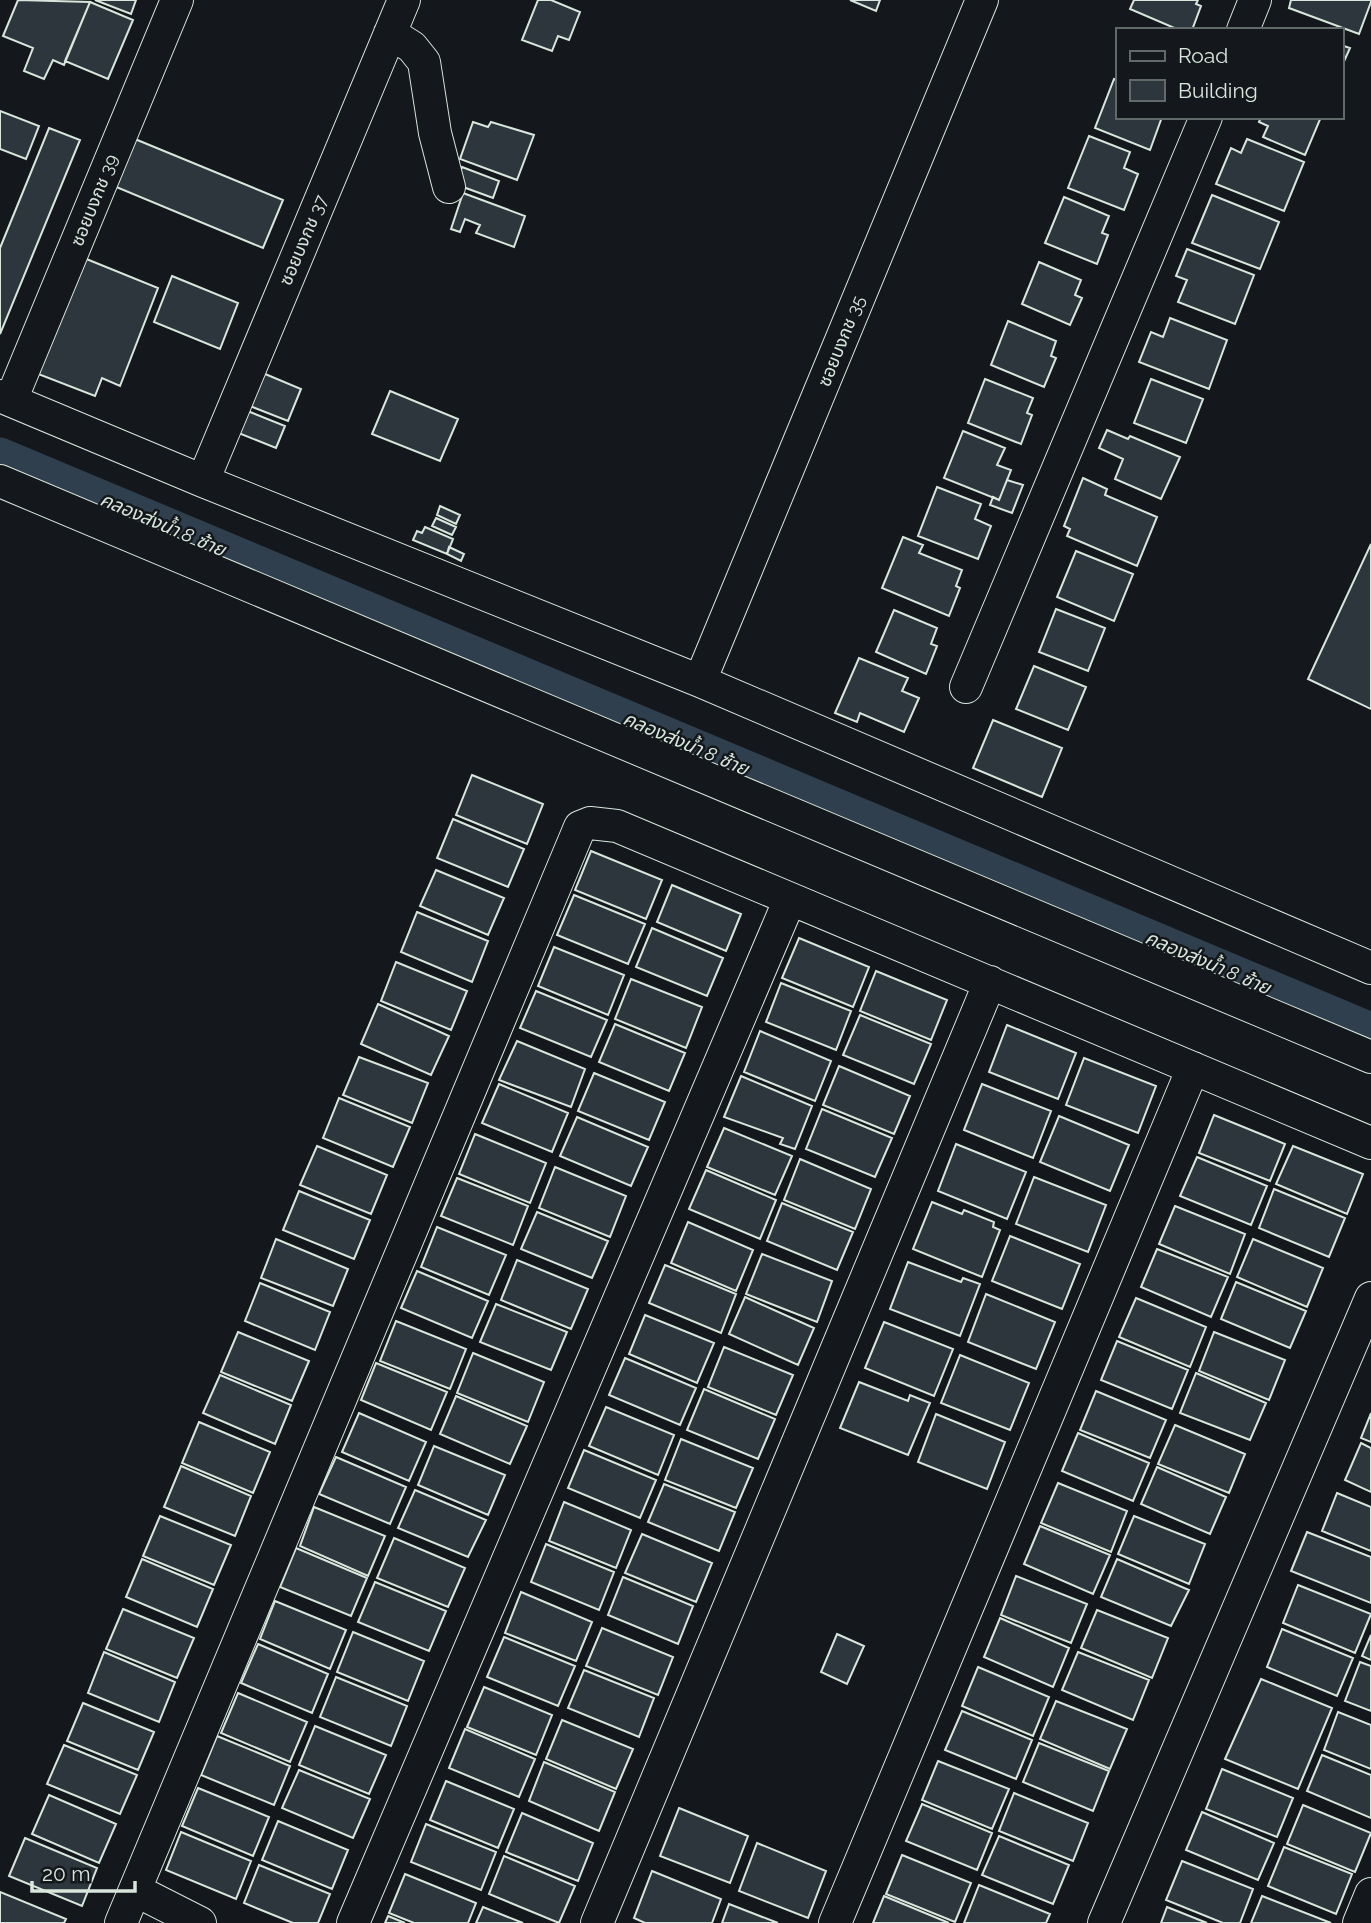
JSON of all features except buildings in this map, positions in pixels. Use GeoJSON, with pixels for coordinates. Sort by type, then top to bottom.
{"type":"FeatureCollection","features":[{"type":"Feature","properties":{"kind":"street","name":"ซอยบงกช 39"},"geometry":{"type":"LineString","coordinates":[[6,398],[177,0]]}},
{"type":"Feature","properties":{"kind":"street","name":"ซอยบงกช 37"},"geometry":{"type":"LineString","coordinates":[[203,481],[404,0]]}},
{"type":"Feature","properties":{"kind":"street","name":"ซอยบงกช 35"},"geometry":{"type":"LineString","coordinates":[[700,681],[982,0]]}},
{"type":"Feature","properties":{"kind":"street"},"geometry":{"type":"LineString","coordinates":[[1244,28],[1255,0]]}},
{"type":"Feature","properties":{"kind":"street"},"geometry":{"type":"LineString","coordinates":[[390,33],[412,47],[424,62],[435,133],[449,187]]}},
{"type":"Feature","properties":{"kind":"street"},"geometry":{"type":"LineString","coordinates":[[966,687],[1205,119]]}},
{"type":"Feature","properties":{"kind":"street"},"geometry":{"type":"LineString","coordinates":[[6,398],[203,481],[700,681],[1371,968]]}},
{"type":"Feature","properties":{"kind":"street"},"geometry":{"type":"LineString","coordinates":[[0,481],[1371,1057]]}},
{"type":"Feature","properties":{"kind":"street"},"geometry":{"type":"LineString","coordinates":[[121,1923],[580,827],[590,822],[617,826],[1371,1143]]}},
{"type":"Feature","properties":{"kind":"street"},"geometry":{"type":"LineString","coordinates":[[352,1923],[790,899]]}},
{"type":"Feature","properties":{"kind":"street"},"geometry":{"type":"LineString","coordinates":[[597,1923],[990,982]]}},
{"type":"Feature","properties":{"kind":"street"},"geometry":{"type":"LineString","coordinates":[[835,1923],[1193,1068]]}},
{"type":"Feature","properties":{"kind":"street"},"geometry":{"type":"LineString","coordinates":[[1104,1923],[1371,1298]]}},
{"type":"Feature","properties":{"kind":"street"},"geometry":{"type":"LineString","coordinates":[[135,1890],[200,1923]]}},
{"type":"Feature","properties":{"kind":"street"},"geometry":{"type":"LineString","coordinates":[[1359,1923],[1371,1894]]}},
{"type":"Feature","properties":{"kind":"waterway","name":"คลองส่งน้ำ 8 ซ้าย"},"geometry":{"type":"LineString","coordinates":[[0,456],[1371,1031]]}}]}
